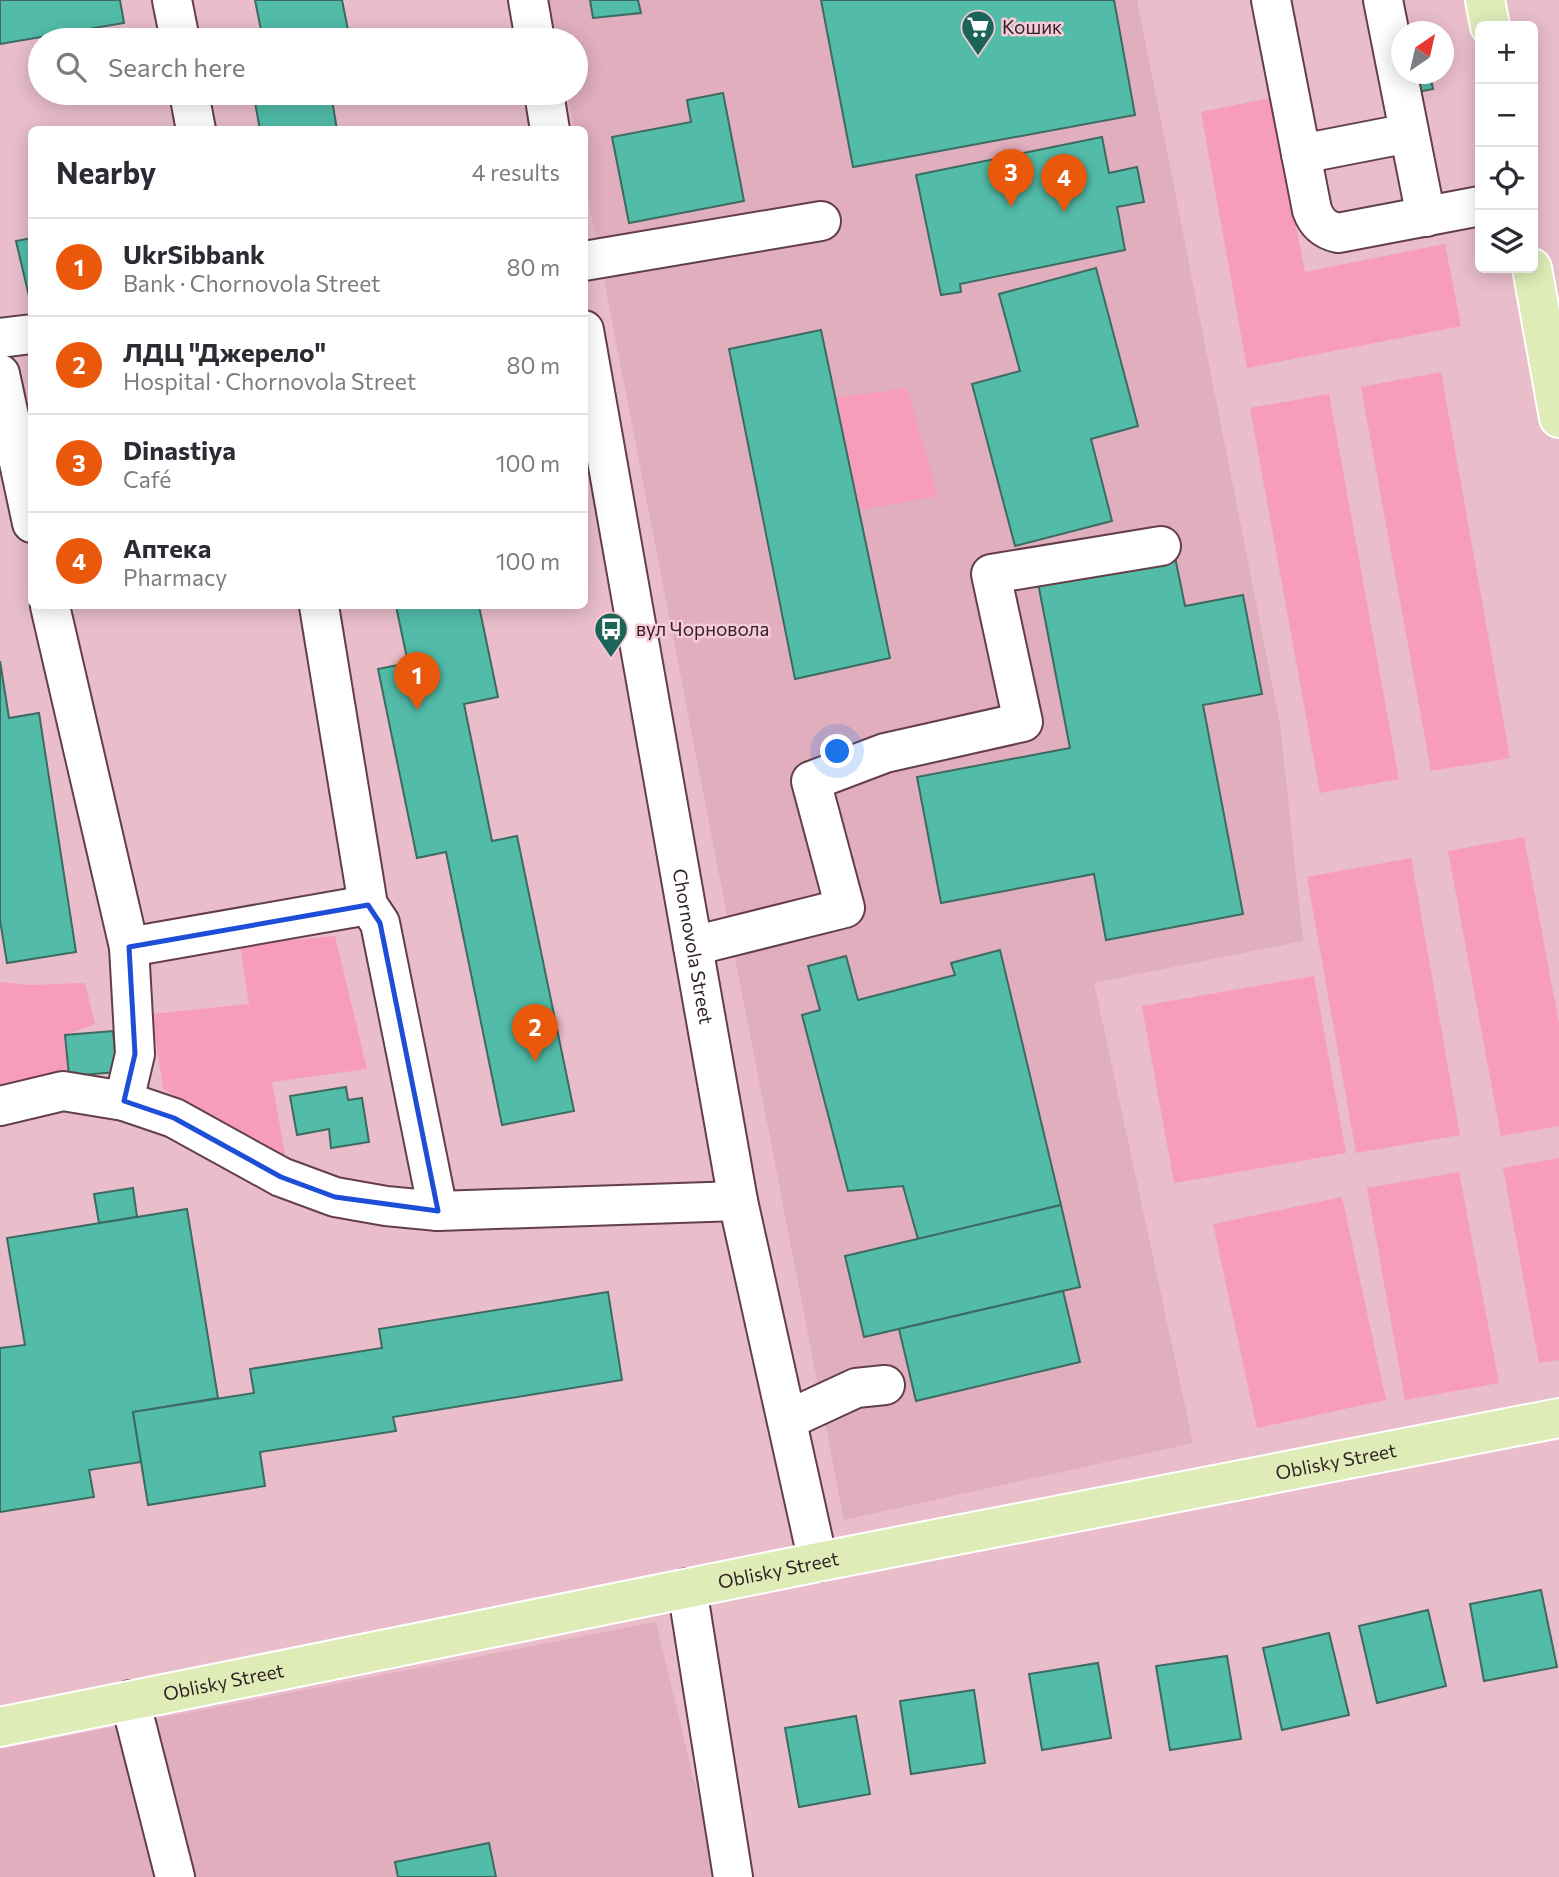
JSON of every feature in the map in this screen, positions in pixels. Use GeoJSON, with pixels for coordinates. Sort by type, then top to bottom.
{"type":"FeatureCollection","features":[{"type":"Feature","properties":{"kind":"main road"},"geometry":{"type":"LineString","coordinates":[[1485,0],[1489,21]]}},
{"type":"Feature","properties":{"kind":"main road"},"geometry":{"type":"LineString","coordinates":[[1533,273],[1559,418]]}},
{"type":"Feature","properties":{"kind":"main road","name":"Oblisky Street"},"geometry":{"type":"LineString","coordinates":[[0,1727],[818,1562],[1559,1418]]}},
{"type":"Feature","properties":{"kind":"street"},"geometry":{"type":"LineString","coordinates":[[173,0],[178,28]]}},
{"type":"Feature","properties":{"kind":"street"},"geometry":{"type":"LineString","coordinates":[[528,0],[533,28]]}},
{"type":"Feature","properties":{"kind":"street"},"geometry":{"type":"LineString","coordinates":[[1271,0],[1312,210],[1324,228],[1338,233],[1475,207]]}},
{"type":"Feature","properties":{"kind":"street"},"geometry":{"type":"LineString","coordinates":[[1383,0],[1426,217]]}},
{"type":"Feature","properties":{"kind":"street"},"geometry":{"type":"LineString","coordinates":[[192,105],[195,126]]}},
{"type":"Feature","properties":{"kind":"street"},"geometry":{"type":"LineString","coordinates":[[546,105],[549,126]]}},
{"type":"Feature","properties":{"kind":"street"},"geometry":{"type":"LineString","coordinates":[[1301,154],[1409,133]]}},
{"type":"Feature","properties":{"kind":"street"},"geometry":{"type":"LineString","coordinates":[[588,260],[821,221]]}},
{"type":"Feature","properties":{"kind":"street"},"geometry":{"type":"LineString","coordinates":[[0,338],[28,334]]}},
{"type":"Feature","properties":{"kind":"street","name":"Chornovola Street"},"geometry":{"type":"LineString","coordinates":[[588,353],[738,1201],[818,1562]]}},
{"type":"Feature","properties":{"kind":"street"},"geometry":{"type":"LineString","coordinates":[[0,374],[28,504]]}},
{"type":"Feature","properties":{"kind":"street"},"geometry":{"type":"LineString","coordinates":[[693,946],[845,908],[811,781],[884,753],[1023,722],[990,574],[1161,546]]}},
{"type":"Feature","properties":{"kind":"street"},"geometry":{"type":"LineString","coordinates":[[51,609],[129,947],[135,1054],[124,1101]]}},
{"type":"Feature","properties":{"kind":"street"},"geometry":{"type":"LineString","coordinates":[[319,609],[368,905],[380,923],[438,1212]]}},
{"type":"Feature","properties":{"kind":"street"},"geometry":{"type":"LineString","coordinates":[[129,947],[368,905]]}},
{"type":"Feature","properties":{"kind":"street"},"geometry":{"type":"LineString","coordinates":[[0,1106],[64,1091],[124,1101],[174,1118],[281,1177],[335,1197],[386,1206],[438,1212],[738,1201]]}},
{"type":"Feature","properties":{"kind":"street"},"geometry":{"type":"LineString","coordinates":[[787,1420],[856,1388],[885,1385]]}},
{"type":"Feature","properties":{"kind":"street"},"geometry":{"type":"LineString","coordinates":[[687,1588],[733,1877]]}},
{"type":"Feature","properties":{"kind":"street"},"geometry":{"type":"LineString","coordinates":[[130,1700],[176,1877]]}},
{"type":"Feature","properties":{"kind":"highlighted area"},"geometry":{"type":"Polygon","coordinates":[[[368,905],[380,923],[438,1211],[335,1197],[281,1177],[174,1118],[124,1101],[135,1054],[129,947],[368,905]]]}},
{"type":"Feature","properties":{"kind":"shaded area"},"geometry":{"type":"Polygon","coordinates":[[[549,0],[1137,0],[1280,724],[1303,941],[1094,983],[1193,1443],[844,1520],[588,197],[588,126],[573,126],[569,105],[588,105],[588,28],[555,28],[549,0]]]}},
{"type":"Feature","properties":{"kind":"shaded area"},"geometry":{"type":"Polygon","coordinates":[[[1270,98],[1305,272],[1445,244],[1461,326],[1247,368],[1201,112],[1270,98]]]}},
{"type":"Feature","properties":{"kind":"shaded area"},"geometry":{"type":"Polygon","coordinates":[[[1441,372],[1510,758],[1431,771],[1361,387],[1441,372]]]}},
{"type":"Feature","properties":{"kind":"shaded area"},"geometry":{"type":"Polygon","coordinates":[[[907,388],[938,496],[859,510],[835,398],[907,388]]]}},
{"type":"Feature","properties":{"kind":"shaded area"},"geometry":{"type":"Polygon","coordinates":[[[1329,394],[1399,779],[1320,793],[1250,408],[1329,394]]]}},
{"type":"Feature","properties":{"kind":"shaded area"},"geometry":{"type":"Polygon","coordinates":[[[1524,837],[1559,1023],[1559,1126],[1501,1136],[1448,851],[1524,837]]]}},
{"type":"Feature","properties":{"kind":"shaded area"},"geometry":{"type":"Polygon","coordinates":[[[1411,858],[1460,1135],[1356,1153],[1307,877],[1411,858]]]}},
{"type":"Feature","properties":{"kind":"shaded area"},"geometry":{"type":"Polygon","coordinates":[[[335,936],[367,1069],[272,1082],[285,1155],[163,1089],[152,1014],[249,1004],[240,945],[335,936]]]}},
{"type":"Feature","properties":{"kind":"shaded area"},"geometry":{"type":"Polygon","coordinates":[[[1314,976],[1346,1153],[1174,1183],[1142,1006],[1314,976]]]}},
{"type":"Feature","properties":{"kind":"shaded area"},"geometry":{"type":"Polygon","coordinates":[[[0,982],[30,985],[85,983],[95,1024],[66,1035],[69,1076],[0,1098],[0,982]]]}},
{"type":"Feature","properties":{"kind":"shaded area"},"geometry":{"type":"Polygon","coordinates":[[[1559,1158],[1559,1360],[1539,1363],[1503,1168],[1559,1158]]]}},
{"type":"Feature","properties":{"kind":"shaded area"},"geometry":{"type":"Polygon","coordinates":[[[1459,1172],[1499,1383],[1405,1400],[1367,1188],[1459,1172]]]}},
{"type":"Feature","properties":{"kind":"shaded area"},"geometry":{"type":"Polygon","coordinates":[[[1342,1197],[1386,1400],[1257,1428],[1213,1224],[1342,1197]]]}},
{"type":"Feature","properties":{"kind":"shaded area"},"geometry":{"type":"Polygon","coordinates":[[[656,1622],[717,1877],[0,1877],[0,1749],[656,1622]]]}},
{"type":"Feature","properties":{"kind":"building"},"geometry":{"type":"Polygon","coordinates":[[[0,0],[120,0],[124,23],[94,28],[28,28],[28,39],[0,44],[0,0]]]}},
{"type":"Feature","properties":{"kind":"building"},"geometry":{"type":"Polygon","coordinates":[[[255,0],[342,0],[348,28],[261,28],[255,0]]]}},
{"type":"Feature","properties":{"kind":"building"},"geometry":{"type":"Polygon","coordinates":[[[590,0],[638,0],[641,13],[593,18],[590,0]]]}},
{"type":"Feature","properties":{"kind":"building","name":"Кошик"},"geometry":{"type":"Polygon","coordinates":[[[821,0],[1114,0],[1135,115],[853,167],[821,0]]]}},
{"type":"Feature","properties":{"kind":"building"},"geometry":{"type":"Polygon","coordinates":[[[1415,84],[1432,84],[1433,89],[1417,92],[1415,84]]]}},
{"type":"Feature","properties":{"kind":"building"},"geometry":{"type":"Polygon","coordinates":[[[723,93],[744,201],[629,223],[612,137],[691,122],[687,100],[723,93]]]}},
{"type":"Feature","properties":{"kind":"building"},"geometry":{"type":"Polygon","coordinates":[[[255,105],[333,105],[336,126],[259,126],[255,105]]]}},
{"type":"Feature","properties":{"kind":"building"},"geometry":{"type":"Polygon","coordinates":[[[1102,137],[1109,173],[1137,167],[1144,202],[1117,207],[1125,250],[960,284],[961,292],[941,295],[916,175],[1102,137]]]}},
{"type":"Feature","properties":{"kind":"building"},"geometry":{"type":"Polygon","coordinates":[[[28,239],[28,292],[16,241],[28,239]]]}},
{"type":"Feature","properties":{"kind":"building"},"geometry":{"type":"Polygon","coordinates":[[[1096,268],[1138,426],[1091,439],[1112,521],[1015,546],[972,384],[1020,371],[999,294],[1096,268]]]}},
{"type":"Feature","properties":{"kind":"building"},"geometry":{"type":"Polygon","coordinates":[[[821,330],[890,658],[795,679],[729,349],[821,330]]]}},
{"type":"Feature","properties":{"kind":"building"},"geometry":{"type":"Polygon","coordinates":[[[1175,557],[1185,606],[1243,595],[1262,694],[1203,705],[1243,914],[1106,940],[1094,874],[941,903],[917,777],[1070,748],[1038,583],[1175,557]]]}},
{"type":"Feature","properties":{"kind":"building"},"geometry":{"type":"Polygon","coordinates":[[[397,609],[480,609],[498,697],[464,704],[492,841],[517,836],[574,1111],[502,1125],[446,852],[417,858],[378,669],[408,663],[397,609]]]}},
{"type":"Feature","properties":{"kind":"building"},"geometry":{"type":"Polygon","coordinates":[[[0,661],[9,718],[39,713],[76,952],[7,963],[0,920],[0,661]]]}},
{"type":"Feature","properties":{"kind":"building"},"geometry":{"type":"Polygon","coordinates":[[[1000,950],[1061,1205],[918,1239],[903,1186],[848,1191],[802,1015],[820,1010],[808,966],[846,956],[858,1000],[955,975],[951,963],[1000,950]]]}},
{"type":"Feature","properties":{"kind":"building"},"geometry":{"type":"Polygon","coordinates":[[[113,1031],[117,1072],[69,1076],[65,1035],[113,1031]]]}},
{"type":"Feature","properties":{"kind":"building"},"geometry":{"type":"Polygon","coordinates":[[[346,1087],[348,1100],[362,1098],[369,1142],[331,1148],[329,1129],[297,1135],[290,1096],[346,1087]]]}},
{"type":"Feature","properties":{"kind":"building"},"geometry":{"type":"Polygon","coordinates":[[[133,1188],[137,1217],[99,1223],[94,1194],[133,1188]]]}},
{"type":"Feature","properties":{"kind":"building"},"geometry":{"type":"Polygon","coordinates":[[[1061,1205],[1080,1287],[864,1337],[845,1256],[1061,1205]]]}},
{"type":"Feature","properties":{"kind":"building"},"geometry":{"type":"Polygon","coordinates":[[[187,1209],[218,1398],[133,1412],[141,1462],[89,1470],[94,1497],[0,1512],[0,1348],[25,1345],[7,1238],[187,1209]]]}},
{"type":"Feature","properties":{"kind":"building"},"geometry":{"type":"Polygon","coordinates":[[[1063,1291],[1080,1362],[916,1401],[899,1329],[1063,1291]]]}},
{"type":"Feature","properties":{"kind":"building"},"geometry":{"type":"Polygon","coordinates":[[[608,1292],[622,1380],[393,1417],[396,1431],[260,1452],[265,1486],[148,1505],[133,1412],[254,1393],[250,1369],[382,1348],[379,1329],[608,1292]]]}},
{"type":"Feature","properties":{"kind":"building"},"geometry":{"type":"Polygon","coordinates":[[[1541,1590],[1557,1667],[1484,1681],[1470,1604],[1541,1590]]]}},
{"type":"Feature","properties":{"kind":"building"},"geometry":{"type":"Polygon","coordinates":[[[1428,1610],[1446,1686],[1377,1703],[1359,1626],[1428,1610]]]}},
{"type":"Feature","properties":{"kind":"building"},"geometry":{"type":"Polygon","coordinates":[[[1329,1633],[1349,1715],[1282,1730],[1263,1648],[1329,1633]]]}},
{"type":"Feature","properties":{"kind":"building"},"geometry":{"type":"Polygon","coordinates":[[[1227,1656],[1241,1739],[1170,1750],[1156,1666],[1227,1656]]]}},
{"type":"Feature","properties":{"kind":"building"},"geometry":{"type":"Polygon","coordinates":[[[1098,1663],[1111,1738],[1042,1750],[1029,1674],[1098,1663]]]}},
{"type":"Feature","properties":{"kind":"building"},"geometry":{"type":"Polygon","coordinates":[[[974,1690],[985,1763],[911,1774],[900,1701],[974,1690]]]}},
{"type":"Feature","properties":{"kind":"building"},"geometry":{"type":"Polygon","coordinates":[[[856,1716],[870,1794],[799,1807],[785,1728],[856,1716]]]}},
{"type":"Feature","properties":{"kind":"building"},"geometry":{"type":"Polygon","coordinates":[[[489,1843],[496,1877],[398,1877],[395,1862],[489,1843]]]}},
{"type":"Feature","properties":{"kind":"place","name":"Кошик"},"geometry":{"type":"Point","coordinates":[978,57]}},
{"type":"Feature","properties":{"kind":"place","name":"Dinastiya"},"geometry":{"type":"Point","coordinates":[1011,207]}},
{"type":"Feature","properties":{"kind":"place","name":"Аптека"},"geometry":{"type":"Point","coordinates":[1064,212]}},
{"type":"Feature","properties":{"kind":"place","name":"вул Чорновола"},"geometry":{"type":"Point","coordinates":[611,659]}},
{"type":"Feature","properties":{"kind":"place","name":"UkrSibbank"},"geometry":{"type":"Point","coordinates":[417,710]}},
{"type":"Feature","properties":{"kind":"place","name":"ЛДЦ \"Джерело\""},"geometry":{"type":"Point","coordinates":[535,1062]}}]}
